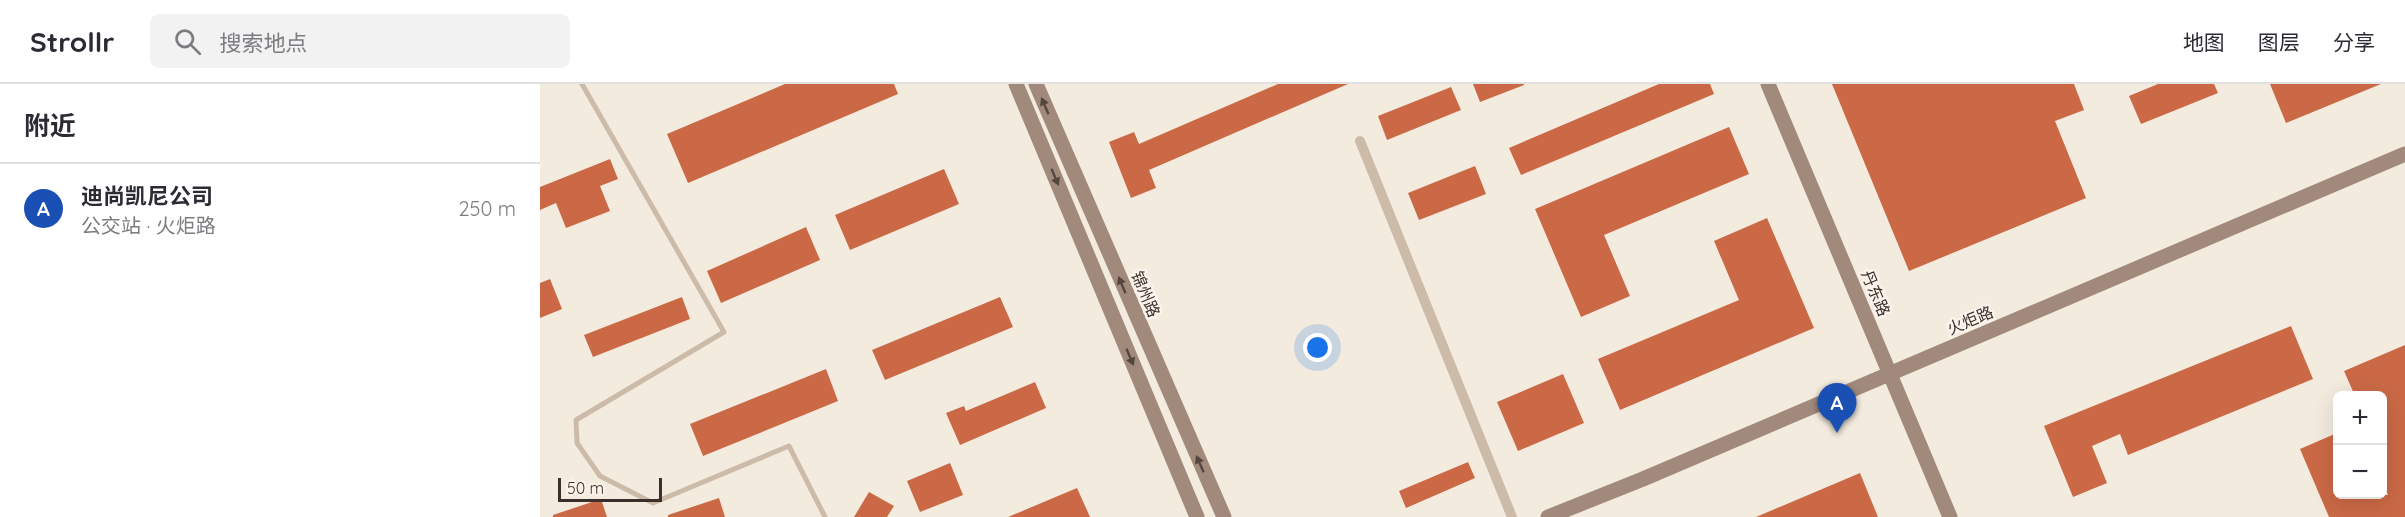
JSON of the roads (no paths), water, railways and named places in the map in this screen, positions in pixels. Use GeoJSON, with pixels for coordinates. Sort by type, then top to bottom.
{"type":"FeatureCollection","features":[{"type":"Feature","properties":{"kind":"main road"},"geometry":{"type":"LineString","coordinates":[[1016,84],[1197,517]]}},
{"type":"Feature","properties":{"kind":"main road","name":"锦州路"},"geometry":{"type":"LineString","coordinates":[[1036,84],[1224,517]]}},
{"type":"Feature","properties":{"kind":"main road","name":"丹东路"},"geometry":{"type":"LineString","coordinates":[[1768,84],[1950,517]]}},
{"type":"Feature","properties":{"kind":"main road","name":"火炬路"},"geometry":{"type":"LineString","coordinates":[[1548,517],[1643,479],[2405,154]]}},
{"type":"Feature","properties":{"kind":"street"},"geometry":{"type":"LineString","coordinates":[[1360,141],[1512,517]]}},
{"type":"Feature","properties":{"kind":"lane"},"geometry":{"type":"LineString","coordinates":[[582,84],[724,332],[576,420],[577,443],[600,476],[653,503],[789,446],[825,517]]}},
{"type":"Feature","properties":{"kind":"place","name":"迪尚凯尼公司"},"geometry":{"type":"Point","coordinates":[1837,433]}}]}
